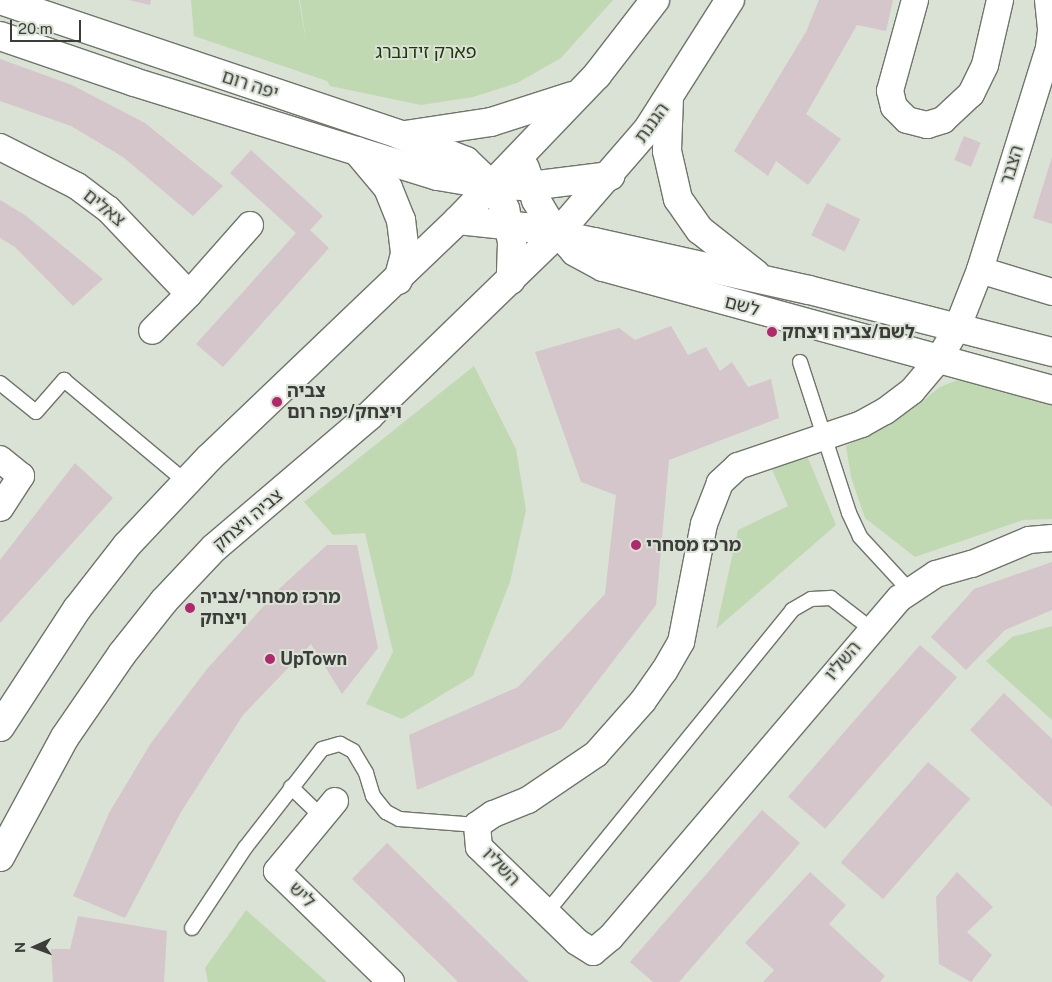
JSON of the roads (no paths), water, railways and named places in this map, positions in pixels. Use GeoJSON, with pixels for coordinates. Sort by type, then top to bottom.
{"type":"FeatureCollection","features":[{"type":"Feature","properties":{"kind":"street","name":"יפה רום"},"geometry":{"type":"LineString","coordinates":[[0,0],[400,135],[462,159],[492,185],[506,209],[510,225],[511,280]]}},
{"type":"Feature","properties":{"kind":"street"},"geometry":{"type":"LineString","coordinates":[[0,727],[77,609],[127,546],[185,481],[398,280],[458,220],[580,93],[621,47],[655,0]]}},
{"type":"Feature","properties":{"kind":"street","name":"הגננת"},"geometry":{"type":"LineString","coordinates":[[557,234],[610,176],[669,98],[730,0]]}},
{"type":"Feature","properties":{"kind":"street"},"geometry":{"type":"LineString","coordinates":[[915,0],[890,91],[894,108],[907,120],[927,125],[943,120],[972,94],[985,65],[1000,0]]}},
{"type":"Feature","properties":{"kind":"street","name":"הצבר"},"geometry":{"type":"LineString","coordinates":[[958,326],[980,270],[1049,48],[1052,31],[1048,0]]}},
{"type":"Feature","properties":{"kind":"street","name":"יפה רום"},"geometry":{"type":"LineString","coordinates":[[0,36],[134,82],[438,176],[492,185],[530,186],[610,176]]}},
{"type":"Feature","properties":{"kind":"street"},"geometry":{"type":"LineString","coordinates":[[400,135],[491,122],[543,108],[580,93]]}},
{"type":"Feature","properties":{"kind":"street"},"geometry":{"type":"LineString","coordinates":[[669,98],[667,151],[678,199],[700,230],[765,280]]}},
{"type":"Feature","properties":{"kind":"street","name":"צאלים"},"geometry":{"type":"LineString","coordinates":[[0,147],[77,186],[108,209],[189,294]]}},
{"type":"Feature","properties":{"kind":"street"},"geometry":{"type":"LineString","coordinates":[[357,151],[388,188],[401,220],[405,254],[398,280]]}},
{"type":"Feature","properties":{"kind":"street","name":"לשם"},"geometry":{"type":"LineString","coordinates":[[523,152],[530,186],[540,208],[557,234],[581,256],[618,272],[1052,390]]}},
{"type":"Feature","properties":{"kind":"street","name":"לשם"},"geometry":{"type":"LineString","coordinates":[[458,220],[510,225],[557,234],[765,280],[958,326],[1052,352]]}},
{"type":"Feature","properties":{"kind":"street"},"geometry":{"type":"LineString","coordinates":[[152,331],[189,294],[250,225]]}},
{"type":"Feature","properties":{"kind":"street","name":"צביה ויצחק"},"geometry":{"type":"LineString","coordinates":[[0,857],[65,737],[122,654],[164,600],[214,548],[369,416],[557,234]]}},
{"type":"Feature","properties":{"kind":"street"},"geometry":{"type":"LineString","coordinates":[[980,270],[1052,292]]}},
{"type":"Feature","properties":{"kind":"street","name":"השליו"},"geometry":{"type":"LineString","coordinates":[[958,326],[939,358],[912,391],[885,411],[822,438],[738,466],[720,483],[704,524],[681,642],[643,701],[596,754],[528,800],[493,814],[477,825],[479,847],[577,942],[593,952],[611,937],[870,629],[910,591],[936,574],[972,564],[1029,540],[1052,538]]}},
{"type":"Feature","properties":{"kind":"street"},"geometry":{"type":"LineString","coordinates":[[0,460],[21,476],[0,508]]}},
{"type":"Feature","properties":{"kind":"street","name":"ליש"},"geometry":{"type":"LineString","coordinates":[[328,809],[277,871],[391,982]]}},
{"type":"Feature","properties":{"kind":"lane"},"geometry":{"type":"LineString","coordinates":[[800,362],[822,438],[860,537],[910,591]]}},
{"type":"Feature","properties":{"kind":"lane"},"geometry":{"type":"LineString","coordinates":[[0,383],[36,412],[64,380],[185,481]]}},
{"type":"Feature","properties":{"kind":"lane"},"geometry":{"type":"LineString","coordinates":[[547,912],[792,610],[812,599],[831,598],[870,629]]}},
{"type":"Feature","properties":{"kind":"lane"},"geometry":{"type":"LineString","coordinates":[[192,928],[245,848],[322,749],[340,744],[353,751],[366,773],[373,796],[386,812],[399,819],[477,825]]}},
{"type":"Feature","properties":{"kind":"lane"},"geometry":{"type":"LineString","coordinates":[[291,787],[328,809]]}},
{"type":"Feature","properties":{"kind":"place","name":"לשם/צביה ויצחק"},"geometry":{"type":"Point","coordinates":[772,332]}},
{"type":"Feature","properties":{"kind":"place","name":"צביה ויצחק/יפה רום"},"geometry":{"type":"Point","coordinates":[277,402]}},
{"type":"Feature","properties":{"kind":"place","name":"מרכז מסחרי"},"geometry":{"type":"Point","coordinates":[636,545]}},
{"type":"Feature","properties":{"kind":"place","name":"מרכז מסחרי/צביה ויצחק"},"geometry":{"type":"Point","coordinates":[190,608]}},
{"type":"Feature","properties":{"kind":"place","name":"UpTown"},"geometry":{"type":"Point","coordinates":[270,659]}},
{"type":"Feature","properties":{"kind":"park label","name":"פארק זידנברג"},"geometry":{"type":"Point","coordinates":[426,52]}}]}
